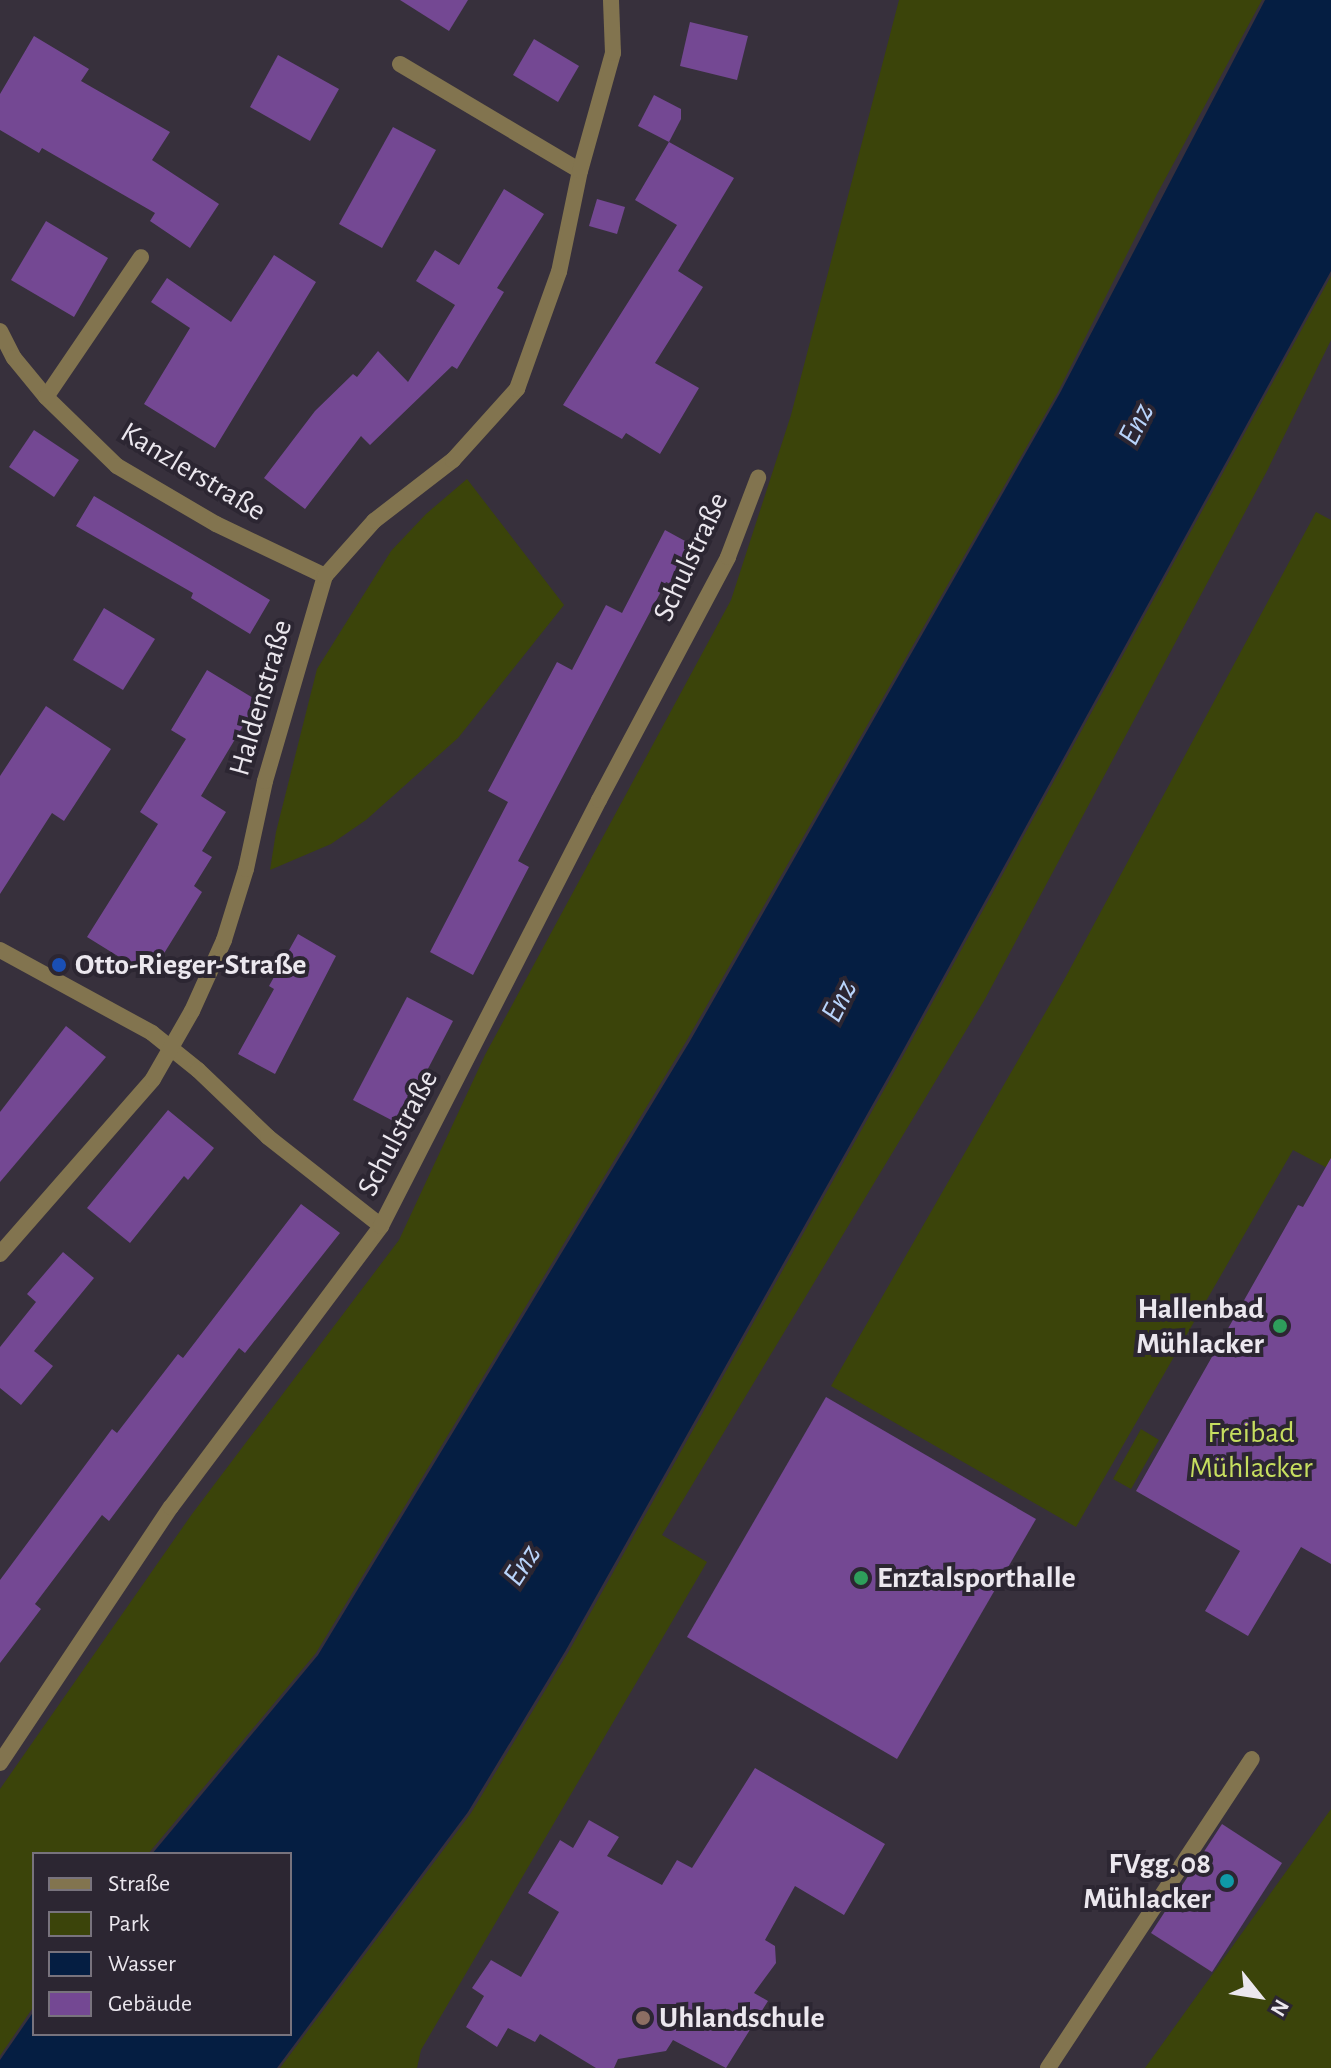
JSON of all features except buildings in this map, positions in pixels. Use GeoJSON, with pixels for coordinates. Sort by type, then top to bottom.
{"type":"FeatureCollection","features":[{"type":"Feature","properties":{"kind":"street","name":"Haldenstraße"},"geometry":{"type":"LineString","coordinates":[[0,1254],[153,1079],[172,1048],[224,940],[246,869],[265,781],[325,576],[374,521],[453,460],[517,389],[559,272],[580,171],[613,53],[611,0]]}},
{"type":"Feature","properties":{"kind":"street"},"geometry":{"type":"LineString","coordinates":[[400,64],[580,171]]}},
{"type":"Feature","properties":{"kind":"street"},"geometry":{"type":"LineString","coordinates":[[46,397],[141,257]]}},
{"type":"Feature","properties":{"kind":"street","name":"Kanzlerstraße"},"geometry":{"type":"LineString","coordinates":[[0,331],[14,358],[46,397],[117,466],[216,524],[325,576]]}},
{"type":"Feature","properties":{"kind":"street","name":"Schulstraße"},"geometry":{"type":"LineString","coordinates":[[0,1763],[171,1507],[381,1226],[599,800],[728,557],[758,478]]}},
{"type":"Feature","properties":{"kind":"street"},"geometry":{"type":"LineString","coordinates":[[0,950],[152,1033],[268,1137],[381,1226]]}},
{"type":"Feature","properties":{"kind":"street"},"geometry":{"type":"LineString","coordinates":[[1048,2068],[1252,1759]]}},
{"type":"Feature","properties":{"kind":"green space"},"geometry":{"type":"Polygon","coordinates":[[[899,0],[1262,0],[1157,194],[1058,392],[687,1040],[316,1653],[150,1852],[32,1852],[32,2009],[0,2056],[0,1789],[192,1514],[399,1240],[485,1055],[731,600],[791,415],[899,0]]]}},
{"type":"Feature","properties":{"kind":"green space"},"geometry":{"type":"Polygon","coordinates":[[[1331,276],[1331,340],[1267,471],[985,999],[662,1535],[707,1562],[421,2050],[417,2068],[280,2068],[471,1813],[569,1651],[903,1056],[1331,276]]]}},
{"type":"Feature","properties":{"kind":"green space"},"geometry":{"type":"Polygon","coordinates":[[[467,479],[564,605],[458,738],[366,820],[331,844],[270,870],[276,832],[317,669],[391,551],[426,514],[467,479]]]}},
{"type":"Feature","properties":{"kind":"green space"},"geometry":{"type":"Polygon","coordinates":[[[1316,512],[1331,520],[1331,1170],[1293,1150],[1076,1527],[831,1386],[1064,980],[1316,512]]]}},
{"type":"Feature","properties":{"kind":"green space"},"geometry":{"type":"Polygon","coordinates":[[[1141,1429],[1159,1440],[1131,1489],[1113,1479],[1141,1429]]]}},
{"type":"Feature","properties":{"kind":"green space"},"geometry":{"type":"Polygon","coordinates":[[[1331,1809],[1331,2068],[1145,2068],[1331,1809]]]}},
{"type":"Feature","properties":{"kind":"water","name":"Enz"},"geometry":{"type":"Polygon","coordinates":[[[1265,0],[1331,0],[1331,271],[901,1054],[566,1650],[468,1812],[277,2068],[0,2068],[0,2060],[32,2014],[32,2036],[292,2036],[292,1852],[154,1852],[318,1655],[690,1041],[1060,393],[1265,0]]]}},
{"type":"Feature","properties":{"kind":"place","name":"Otto-Rieger-Straße"},"geometry":{"type":"Point","coordinates":[59,965]}},
{"type":"Feature","properties":{"kind":"place","name":"Hallenbad Mühlacker"},"geometry":{"type":"Point","coordinates":[1280,1326]}},
{"type":"Feature","properties":{"kind":"place","name":"Enztalsporthalle"},"geometry":{"type":"Point","coordinates":[861,1578]}},
{"type":"Feature","properties":{"kind":"place","name":"FVgg. 08 Mühlacker"},"geometry":{"type":"Point","coordinates":[1227,1881]}},
{"type":"Feature","properties":{"kind":"place","name":"Uhlandschule"},"geometry":{"type":"Point","coordinates":[643,2018]}},
{"type":"Feature","properties":{"kind":"park label","name":"Freibad Mühlacker"},"geometry":{"type":"Point","coordinates":[1251,1450]}}]}
